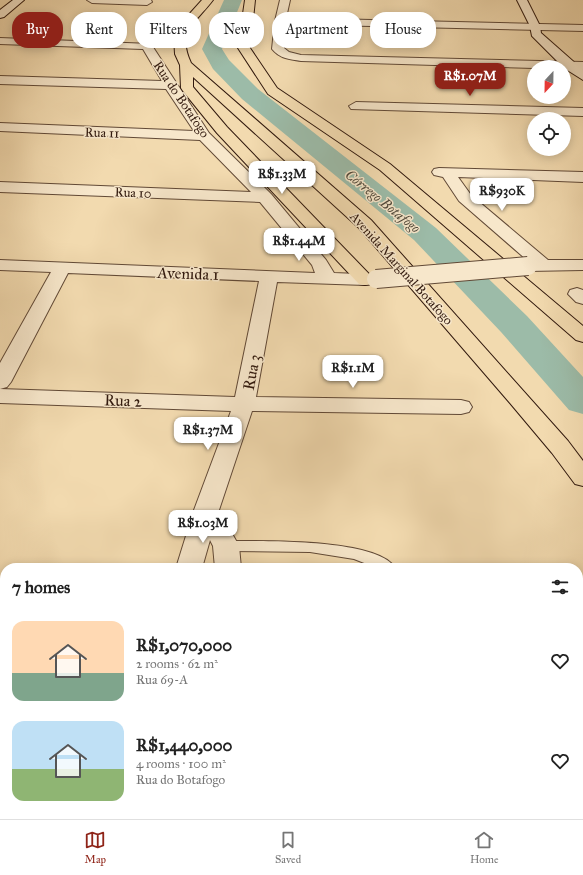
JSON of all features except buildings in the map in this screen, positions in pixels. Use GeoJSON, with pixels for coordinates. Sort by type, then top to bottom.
{"type":"FeatureCollection","features":[{"type":"Feature","properties":{"kind":"main road"},"geometry":{"type":"LineString","coordinates":[[250,0],[244,48],[272,91],[385,167],[583,336]]}},
{"type":"Feature","properties":{"kind":"main road","name":"Avenida Marginal Botafogo"},"geometry":{"type":"LineString","coordinates":[[206,1],[180,33],[178,40],[179,52],[186,65],[365,224],[518,398],[560,447],[583,478]]}},
{"type":"Feature","properties":{"kind":"main road"},"geometry":{"type":"LineString","coordinates":[[186,65],[187,88],[222,130],[370,280]]}},
{"type":"Feature","properties":{"kind":"street"},"geometry":{"type":"LineString","coordinates":[[0,15],[19,0]]}},
{"type":"Feature","properties":{"kind":"street"},"geometry":{"type":"LineString","coordinates":[[92,0],[147,2]]}},
{"type":"Feature","properties":{"kind":"street"},"geometry":{"type":"LineString","coordinates":[[282,12],[285,0]]}},
{"type":"Feature","properties":{"kind":"street"},"geometry":{"type":"LineString","coordinates":[[522,0],[536,34],[563,60]]}},
{"type":"Feature","properties":{"kind":"street"},"geometry":{"type":"LineString","coordinates":[[362,23],[583,28]]}},
{"type":"Feature","properties":{"kind":"street","name":"Rua do Botafogo"},"geometry":{"type":"LineString","coordinates":[[0,41],[148,46],[170,85],[204,136],[265,197],[320,264],[327,278]]}},
{"type":"Feature","properties":{"kind":"street"},"geometry":{"type":"LineString","coordinates":[[278,48],[285,55],[309,58],[527,64]]}},
{"type":"Feature","properties":{"kind":"street"},"geometry":{"type":"LineString","coordinates":[[571,65],[583,66]]}},
{"type":"Feature","properties":{"kind":"street"},"geometry":{"type":"LineString","coordinates":[[571,67],[583,76]]}},
{"type":"Feature","properties":{"kind":"street"},"geometry":{"type":"LineString","coordinates":[[0,80],[170,85]]}},
{"type":"Feature","properties":{"kind":"street"},"geometry":{"type":"LineString","coordinates":[[356,106],[583,112]]}},
{"type":"Feature","properties":{"kind":"street","name":"Rua 11"},"geometry":{"type":"LineString","coordinates":[[0,127],[204,136]]}},
{"type":"Feature","properties":{"kind":"street"},"geometry":{"type":"LineString","coordinates":[[535,265],[464,198],[443,172],[583,177]]}},
{"type":"Feature","properties":{"kind":"street","name":"Rua 10"},"geometry":{"type":"LineString","coordinates":[[0,187],[265,197]]}},
{"type":"Feature","properties":{"kind":"street","name":"Avenida 1"},"geometry":{"type":"LineString","coordinates":[[0,265],[370,280],[535,265],[583,265]]}},
{"type":"Feature","properties":{"kind":"street"},"geometry":{"type":"LineString","coordinates":[[0,382],[62,268]]}},
{"type":"Feature","properties":{"kind":"street","name":"Rua 3"},"geometry":{"type":"LineString","coordinates":[[190,563],[206,510],[244,404],[269,277]]}},
{"type":"Feature","properties":{"kind":"street","name":"Rua 2"},"geometry":{"type":"LineString","coordinates":[[0,396],[244,404],[461,407]]}},
{"type":"Feature","properties":{"kind":"street"},"geometry":{"type":"LineString","coordinates":[[206,510],[227,557]]}},
{"type":"Feature","properties":{"kind":"lane"},"geometry":{"type":"LineString","coordinates":[[227,557],[343,550],[381,563]]}},
{"type":"Feature","properties":{"kind":"waterway","name":"Córrego Botafogo"},"geometry":{"type":"LineString","coordinates":[[233,0],[212,49],[221,64],[250,94],[425,234],[514,324],[583,401]]}}]}
